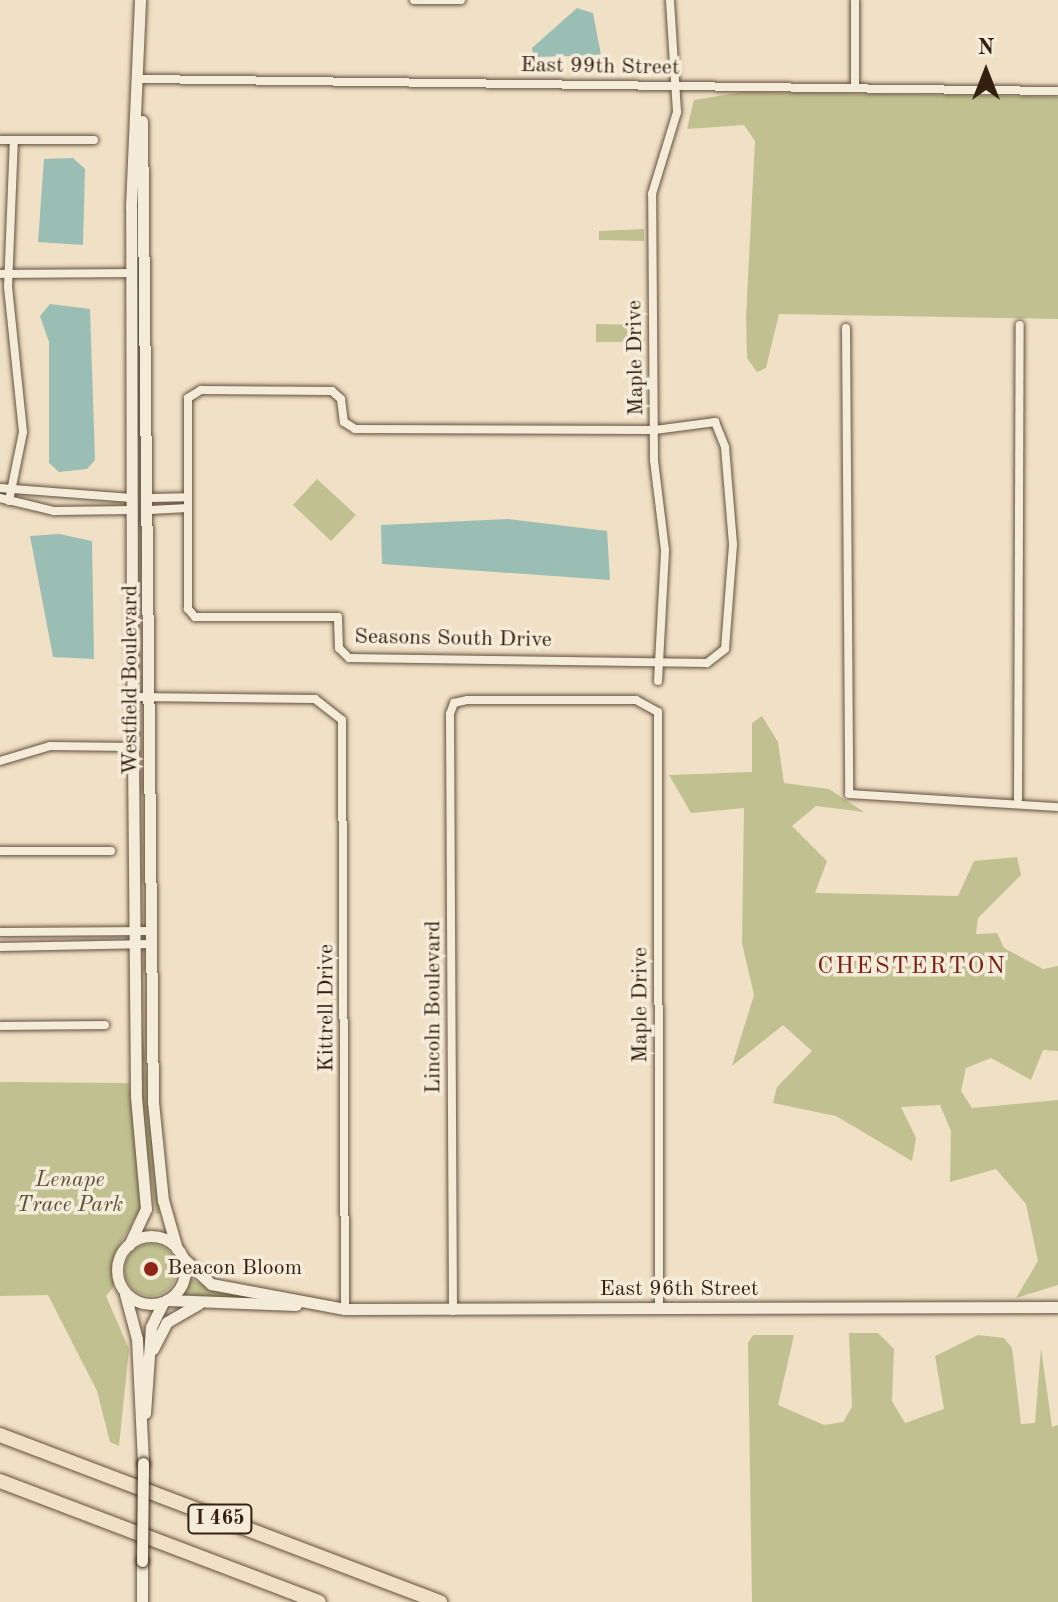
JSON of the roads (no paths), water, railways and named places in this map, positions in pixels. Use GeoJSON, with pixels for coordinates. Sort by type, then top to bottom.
{"type":"FeatureCollection","features":[{"type":"Feature","properties":{"kind":"highway","name":"I 465"},"geometry":{"type":"LineString","coordinates":[[0,1435],[440,1602]]}},
{"type":"Feature","properties":{"kind":"highway","name":"I 465"},"geometry":{"type":"LineString","coordinates":[[0,1481],[319,1602]]}},
{"type":"Feature","properties":{"kind":"main road","name":"Westfield Boulevard"},"geometry":{"type":"LineString","coordinates":[[129,1245],[146,1209],[135,937],[132,504],[132,273],[141,79],[140,0]]}},
{"type":"Feature","properties":{"kind":"main road","name":"Westfield Boulevard"},"geometry":{"type":"LineString","coordinates":[[140,108],[148,200],[153,1102],[163,1200],[180,1253]]}},
{"type":"Feature","properties":{"kind":"main road"},"geometry":{"type":"LineString","coordinates":[[142,1602],[143,1421],[137,1339],[117,1265],[129,1245],[156,1237],[180,1253],[183,1281],[152,1320],[143,1421]]}},
{"type":"Feature","properties":{"kind":"main road","name":"East 96th Street"},"geometry":{"type":"LineString","coordinates":[[180,1253],[204,1282],[300,1305]]}},
{"type":"Feature","properties":{"kind":"main road"},"geometry":{"type":"LineString","coordinates":[[125,1292],[142,1303],[165,1301]]}},
{"type":"Feature","properties":{"kind":"main road","name":"East 96th Street"},"geometry":{"type":"LineString","coordinates":[[165,1301],[453,1311],[1058,1307]]}},
{"type":"Feature","properties":{"kind":"main road"},"geometry":{"type":"LineString","coordinates":[[150,1357],[167,1322],[206,1301]]}},
{"type":"Feature","properties":{"kind":"street"},"geometry":{"type":"LineString","coordinates":[[414,0],[461,0]]}},
{"type":"Feature","properties":{"kind":"street","name":"Maple Drive"},"geometry":{"type":"LineString","coordinates":[[658,681],[665,550],[655,430],[652,194],[673,130],[678,86],[670,0]]}},
{"type":"Feature","properties":{"kind":"street"},"geometry":{"type":"LineString","coordinates":[[855,0],[855,88]]}},
{"type":"Feature","properties":{"kind":"street","name":"East 99th Street"},"geometry":{"type":"LineString","coordinates":[[141,79],[1058,91]]}},
{"type":"Feature","properties":{"kind":"street"},"geometry":{"type":"LineString","coordinates":[[0,140],[94,140]]}},
{"type":"Feature","properties":{"kind":"street"},"geometry":{"type":"LineString","coordinates":[[6,496],[23,425],[4,274],[14,140]]}},
{"type":"Feature","properties":{"kind":"street"},"geometry":{"type":"LineString","coordinates":[[4,274],[132,273]]}},
{"type":"Feature","properties":{"kind":"street"},"geometry":{"type":"LineString","coordinates":[[1018,799],[1020,325]]}},
{"type":"Feature","properties":{"kind":"street"},"geometry":{"type":"LineString","coordinates":[[846,328],[849,794],[1018,799],[1058,807]]}},
{"type":"Feature","properties":{"kind":"street"},"geometry":{"type":"LineString","coordinates":[[150,504],[188,508],[188,398],[201,390],[332,391],[341,399],[344,422],[355,429],[655,430],[702,421],[722,430],[733,545],[725,649],[707,663],[658,657]]}},
{"type":"Feature","properties":{"kind":"street"},"geometry":{"type":"LineString","coordinates":[[0,488],[6,496],[54,511],[132,504]]}},
{"type":"Feature","properties":{"kind":"street"},"geometry":{"type":"LineString","coordinates":[[6,496],[132,504]]}},
{"type":"Feature","properties":{"kind":"street"},"geometry":{"type":"LineString","coordinates":[[150,504],[188,497]]}},
{"type":"Feature","properties":{"kind":"street","name":"Seasons South Drive"},"geometry":{"type":"LineString","coordinates":[[188,508],[188,609],[195,617],[338,617],[339,648],[349,658],[658,657]]}},
{"type":"Feature","properties":{"kind":"street"},"geometry":{"type":"LineString","coordinates":[[133,697],[151,698]]}},
{"type":"Feature","properties":{"kind":"street","name":"Kittrell Drive"},"geometry":{"type":"LineString","coordinates":[[151,698],[304,698],[335,708],[345,741],[345,1309]]}},
{"type":"Feature","properties":{"kind":"street","name":"Lincoln Boulevard"},"geometry":{"type":"LineString","coordinates":[[453,1311],[454,703],[651,704]]}},
{"type":"Feature","properties":{"kind":"street","name":"Maple Drive"},"geometry":{"type":"LineString","coordinates":[[651,704],[659,722],[659,1309]]}},
{"type":"Feature","properties":{"kind":"street"},"geometry":{"type":"LineString","coordinates":[[0,761],[50,746],[134,747]]}},
{"type":"Feature","properties":{"kind":"street"},"geometry":{"type":"LineString","coordinates":[[0,851],[111,851]]}},
{"type":"Feature","properties":{"kind":"street"},"geometry":{"type":"LineString","coordinates":[[0,932],[151,937]]}},
{"type":"Feature","properties":{"kind":"street"},"geometry":{"type":"LineString","coordinates":[[0,947],[135,937]]}},
{"type":"Feature","properties":{"kind":"street"},"geometry":{"type":"LineString","coordinates":[[0,1026],[105,1025]]}},
{"type":"Feature","properties":{"kind":"water"},"geometry":{"type":"Polygon","coordinates":[[[577,8],[593,13],[601,55],[533,57],[532,48],[577,8]]]}},
{"type":"Feature","properties":{"kind":"water"},"geometry":{"type":"Polygon","coordinates":[[[73,158],[85,169],[83,245],[38,242],[44,159],[73,158]]]}},
{"type":"Feature","properties":{"kind":"water"},"geometry":{"type":"Polygon","coordinates":[[[50,304],[90,309],[95,460],[87,469],[59,472],[49,463],[49,342],[40,316],[50,304]]]}},
{"type":"Feature","properties":{"kind":"water"},"geometry":{"type":"Polygon","coordinates":[[[508,519],[607,531],[610,580],[382,564],[381,525],[508,519]]]}},
{"type":"Feature","properties":{"kind":"water"},"geometry":{"type":"Polygon","coordinates":[[[59,534],[92,541],[94,659],[53,657],[30,536],[59,534]]]}},
{"type":"Feature","properties":{"kind":"place","name":"Beacon Bloom"},"geometry":{"type":"Point","coordinates":[151,1269]}},
{"type":"Feature","properties":{"kind":"district","name":"CHESTERTON"},"geometry":{"type":"Point","coordinates":[912,968]}},
{"type":"Feature","properties":{"kind":"park label","name":"Lenape Trace Park"},"geometry":{"type":"Point","coordinates":[70,1192]}}]}
